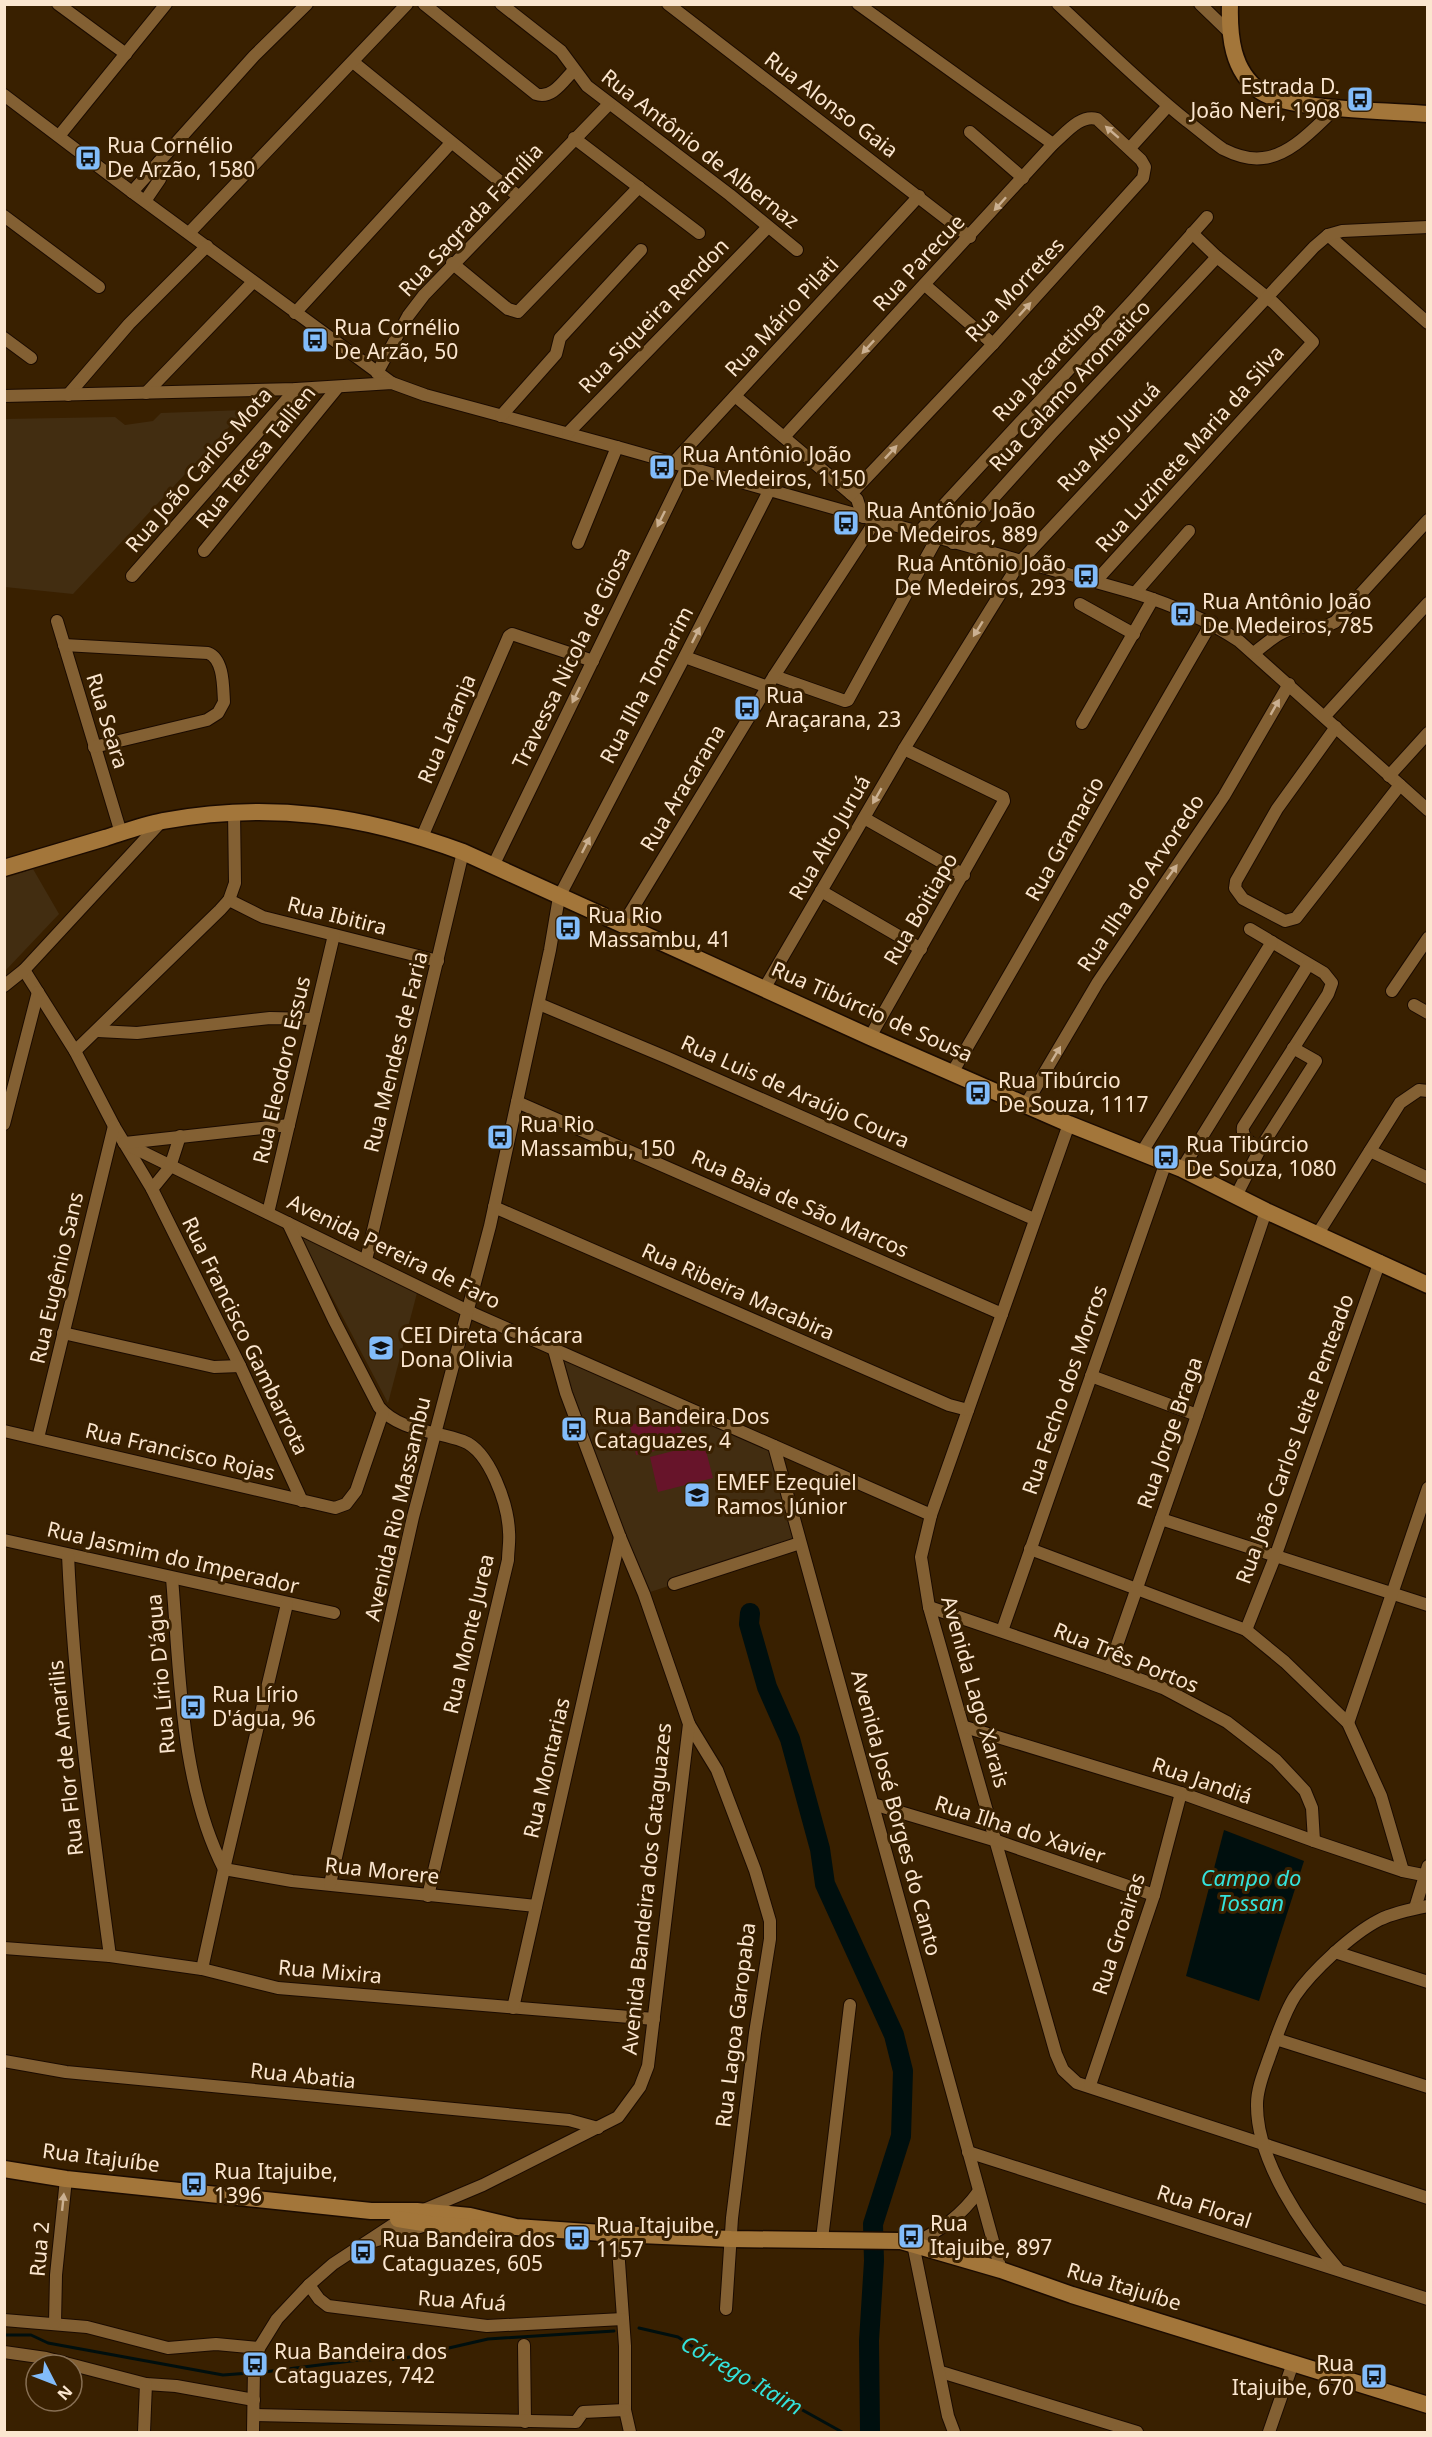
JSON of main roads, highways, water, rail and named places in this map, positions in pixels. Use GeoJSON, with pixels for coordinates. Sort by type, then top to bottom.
{"type":"FeatureCollection","features":[{"type":"Feature","properties":{"kind":"main road"},"geometry":{"type":"LineString","coordinates":[[1230,4],[1229,32],[1235,56],[1242,71],[1261,92],[1274,99],[1337,107],[1428,114]]}},
{"type":"Feature","properties":{"kind":"main road","name":"Rua Tibúrcio de Sousa"},"geometry":{"type":"LineString","coordinates":[[4,868],[161,822],[234,812],[288,811],[328,815],[422,837],[463,852],[622,926],[952,1073],[1069,1124],[1182,1169],[1266,1211],[1380,1261],[1428,1285]]}},
{"type":"Feature","properties":{"kind":"main road","name":"Rua Itajuíbe"},"geometry":{"type":"LineString","coordinates":[[4,2169],[66,2179],[371,2211],[417,2211],[445,2214],[486,2219],[516,2226],[617,2234],[731,2239],[890,2240],[913,2244],[1002,2270],[1072,2295],[1428,2405]]}},
{"type":"Feature","properties":{"kind":"main road","name":"Rua Itajuíbe"},"geometry":{"type":"LineString","coordinates":[[371,2211],[400,2220],[429,2224],[484,2229],[516,2226]]}},
{"type":"Feature","properties":{"kind":"water","name":"Campo do Tossan"},"geometry":{"type":"Polygon","coordinates":[[[1224,1830],[1304,1861],[1259,2001],[1186,1976],[1224,1830]]]}},
{"type":"Feature","properties":{"kind":"waterway"},"geometry":{"type":"LineString","coordinates":[[750,1613],[749,1624],[767,1687],[790,1739],[820,1849],[825,1884],[894,2035],[903,2071],[901,2136],[873,2224],[874,2261],[869,2341],[870,2432]]}},
{"type":"Feature","properties":{"kind":"waterway","name":"Córrego Itaim"},"geometry":{"type":"LineString","coordinates":[[639,2328],[678,2337],[716,2362],[842,2432]]}},
{"type":"Feature","properties":{"kind":"waterway"},"geometry":{"type":"LineString","coordinates":[[256,2373],[359,2360],[401,2359],[488,2339],[614,2331]]}},
{"type":"Feature","properties":{"kind":"waterway"},"geometry":{"type":"LineString","coordinates":[[4,2335],[31,2335],[48,2343],[223,2375],[250,2373]]}},
{"type":"Feature","properties":{"kind":"place","name":"Estrada D. João Neri, 1908"},"geometry":{"type":"Point","coordinates":[1360,99]}},
{"type":"Feature","properties":{"kind":"place","name":"Rua Cornélio De Arzão, 1580"},"geometry":{"type":"Point","coordinates":[88,158]}},
{"type":"Feature","properties":{"kind":"place","name":"Rua Cornélio De Arzão, 50"},"geometry":{"type":"Point","coordinates":[315,340]}},
{"type":"Feature","properties":{"kind":"place","name":"Rua Antônio João De Medeiros, 1150"},"geometry":{"type":"Point","coordinates":[662,467]}},
{"type":"Feature","properties":{"kind":"place","name":"Rua Antônio João De Medeiros, 889"},"geometry":{"type":"Point","coordinates":[846,523]}},
{"type":"Feature","properties":{"kind":"place","name":"Rua Antônio João De Medeiros, 293"},"geometry":{"type":"Point","coordinates":[1086,576]}},
{"type":"Feature","properties":{"kind":"place","name":"Rua Antônio João De Medeiros, 785"},"geometry":{"type":"Point","coordinates":[1183,614]}},
{"type":"Feature","properties":{"kind":"place","name":"Rua Araçarana, 23"},"geometry":{"type":"Point","coordinates":[747,708]}},
{"type":"Feature","properties":{"kind":"place","name":"Rua Rio Massambu, 41"},"geometry":{"type":"Point","coordinates":[568,928]}},
{"type":"Feature","properties":{"kind":"place","name":"Rua Tibúrcio De Souza, 1117"},"geometry":{"type":"Point","coordinates":[978,1093]}},
{"type":"Feature","properties":{"kind":"place","name":"Rua Rio Massambu, 150"},"geometry":{"type":"Point","coordinates":[500,1137]}},
{"type":"Feature","properties":{"kind":"place","name":"Rua Tibúrcio De Souza, 1080"},"geometry":{"type":"Point","coordinates":[1166,1157]}},
{"type":"Feature","properties":{"kind":"place","name":"CEI Direta Chácara Dona Olivia"},"geometry":{"type":"Point","coordinates":[381,1348]}},
{"type":"Feature","properties":{"kind":"place","name":"Rua Bandeira Dos Cataguazes, 4"},"geometry":{"type":"Point","coordinates":[574,1429]}},
{"type":"Feature","properties":{"kind":"place","name":"EMEF Ezequiel Ramos Júnior"},"geometry":{"type":"Point","coordinates":[697,1495]}},
{"type":"Feature","properties":{"kind":"place","name":"Rua Lírio D'água, 96"},"geometry":{"type":"Point","coordinates":[193,1707]}},
{"type":"Feature","properties":{"kind":"place","name":"Rua Itajuibe, 1396"},"geometry":{"type":"Point","coordinates":[194,2184]}},
{"type":"Feature","properties":{"kind":"place","name":"Rua Itajuibe, 897"},"geometry":{"type":"Point","coordinates":[911,2236]}},
{"type":"Feature","properties":{"kind":"place","name":"Rua Itajuibe, 1157"},"geometry":{"type":"Point","coordinates":[577,2238]}},
{"type":"Feature","properties":{"kind":"place","name":"Rua Bandeira dos Cataguazes, 605"},"geometry":{"type":"Point","coordinates":[363,2252]}},
{"type":"Feature","properties":{"kind":"place","name":"Rua Bandeira dos Cataguazes, 742"},"geometry":{"type":"Point","coordinates":[255,2364]}},
{"type":"Feature","properties":{"kind":"place","name":"Rua Itajuibe, 670"},"geometry":{"type":"Point","coordinates":[1374,2376]}}]}
